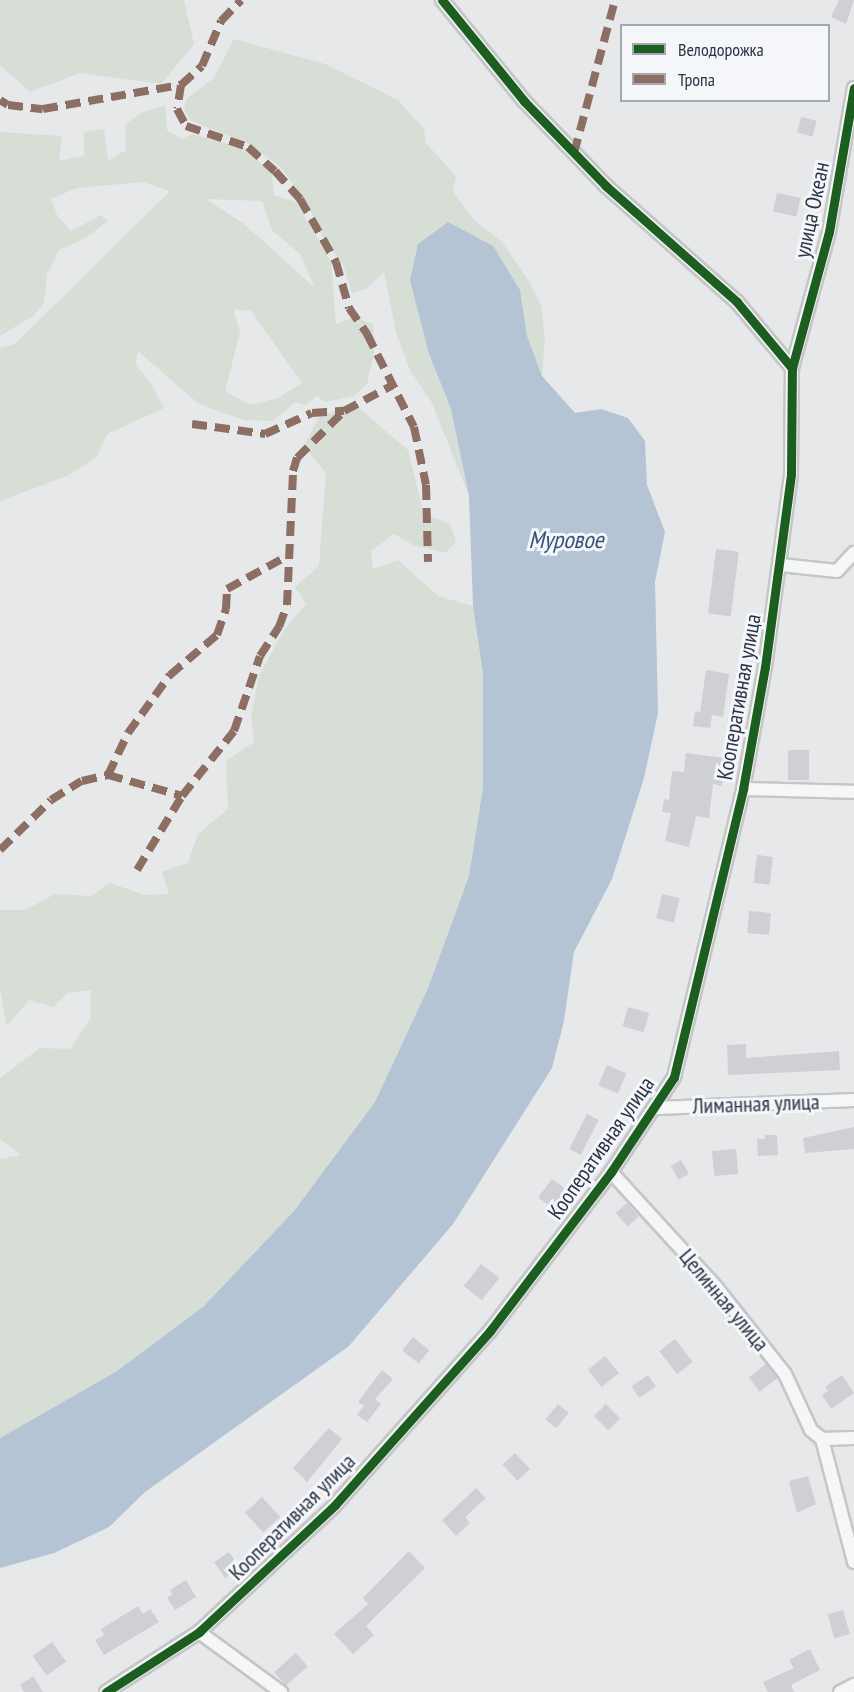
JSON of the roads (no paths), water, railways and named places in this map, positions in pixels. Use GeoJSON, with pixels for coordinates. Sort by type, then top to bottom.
{"type":"FeatureCollection","features":[{"type":"Feature","properties":{"kind":"street"},"geometry":{"type":"LineString","coordinates":[[442,0],[524,101],[606,186],[737,302],[792,368]]}},
{"type":"Feature","properties":{"kind":"street","name":"улица Океан"},"geometry":{"type":"LineString","coordinates":[[800,338],[830,232],[854,88]]}},
{"type":"Feature","properties":{"kind":"street","name":"Кооперативная улица"},"geometry":{"type":"LineString","coordinates":[[106,1692],[199,1632],[335,1505],[490,1331],[611,1172],[657,1108],[674,1077],[743,789],[780,565],[791,474],[792,368],[800,338]]}},
{"type":"Feature","properties":{"kind":"street"},"geometry":{"type":"LineString","coordinates":[[780,565],[837,571],[854,553]]}},
{"type":"Feature","properties":{"kind":"street"},"geometry":{"type":"LineString","coordinates":[[743,789],[854,792]]}},
{"type":"Feature","properties":{"kind":"street","name":"Лиманная улица"},"geometry":{"type":"LineString","coordinates":[[657,1108],[854,1100]]}},
{"type":"Feature","properties":{"kind":"street","name":"Целинная улица"},"geometry":{"type":"LineString","coordinates":[[611,1172],[716,1287],[785,1374],[811,1430],[822,1439],[854,1562]]}},
{"type":"Feature","properties":{"kind":"street"},"geometry":{"type":"LineString","coordinates":[[822,1439],[854,1438]]}},
{"type":"Feature","properties":{"kind":"street"},"geometry":{"type":"LineString","coordinates":[[199,1632],[281,1692]]}},
{"type":"Feature","properties":{"kind":"street"},"geometry":{"type":"LineString","coordinates":[[840,1692],[854,1685]]}},
{"type":"Feature","properties":{"kind":"water","name":"Муровое"},"geometry":{"type":"Polygon","coordinates":[[[448,222],[493,246],[520,290],[527,336],[542,376],[575,413],[601,409],[628,418],[645,441],[647,485],[665,532],[655,582],[658,713],[644,778],[612,879],[574,952],[564,1021],[552,1068],[453,1224],[349,1346],[145,1492],[109,1527],[54,1553],[0,1568],[0,1438],[117,1371],[204,1306],[294,1211],[375,1102],[428,988],[469,876],[483,787],[483,674],[473,606],[469,496],[451,409],[429,354],[410,280],[418,244],[448,222]]]}}]}
